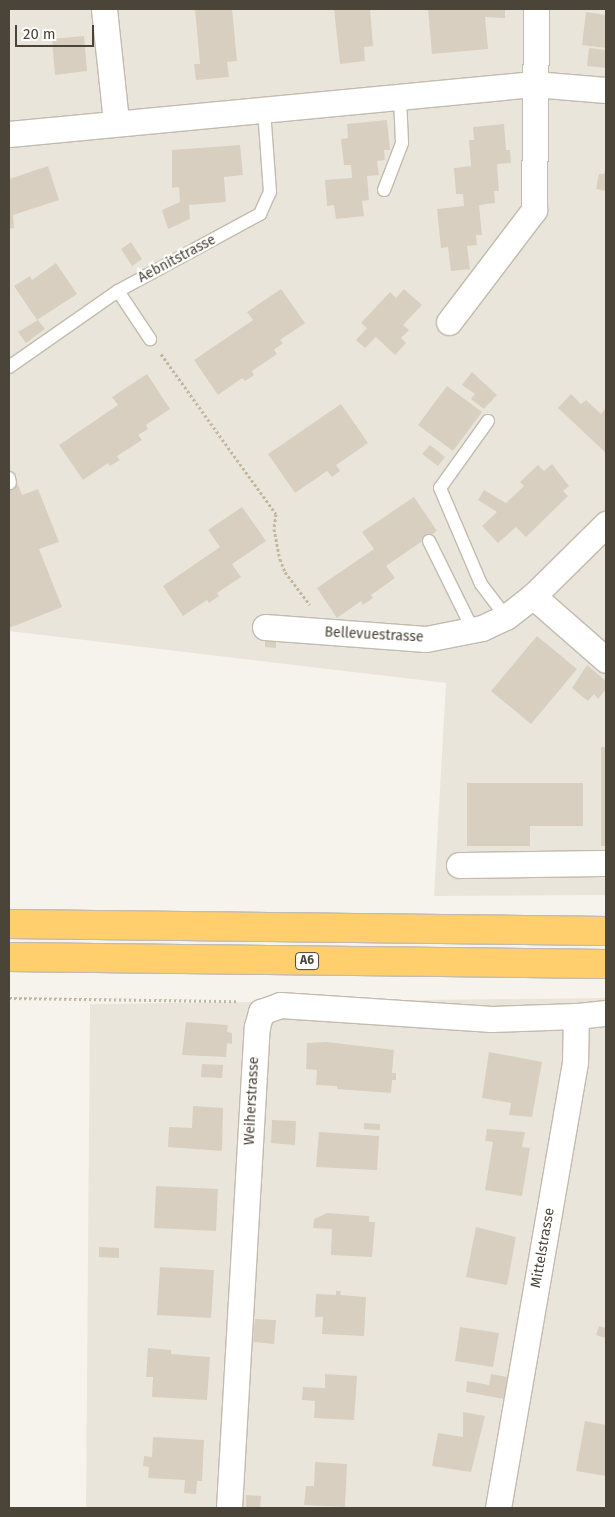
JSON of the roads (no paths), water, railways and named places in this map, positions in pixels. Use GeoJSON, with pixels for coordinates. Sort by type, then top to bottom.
{"type":"FeatureCollection","features":[{"type":"Feature","properties":{"kind":"highway"},"geometry":{"type":"LineString","coordinates":[[9,924],[606,931]]}},
{"type":"Feature","properties":{"kind":"highway","name":"A6"},"geometry":{"type":"LineString","coordinates":[[9,957],[606,964]]}},
{"type":"Feature","properties":{"kind":"street"},"geometry":{"type":"LineString","coordinates":[[104,9],[116,122]]}},
{"type":"Feature","properties":{"kind":"street"},"geometry":{"type":"LineString","coordinates":[[449,322],[534,210],[536,9]]}},
{"type":"Feature","properties":{"kind":"street"},"geometry":{"type":"LineString","coordinates":[[9,134],[116,122],[264,111],[534,84],[606,90]]}},
{"type":"Feature","properties":{"kind":"street","name":"Bellevuestrasse"},"geometry":{"type":"LineString","coordinates":[[265,627],[332,634],[426,640],[474,630],[506,617],[533,596],[606,524]]}},
{"type":"Feature","properties":{"kind":"street"},"geometry":{"type":"LineString","coordinates":[[533,596],[606,660]]}},
{"type":"Feature","properties":{"kind":"street"},"geometry":{"type":"LineString","coordinates":[[459,865],[606,863]]}},
{"type":"Feature","properties":{"kind":"street","name":"Weiherstrasse"},"geometry":{"type":"LineString","coordinates":[[229,1508],[257,1027],[261,1012],[280,1004],[492,1019],[576,1016]]}},
{"type":"Feature","properties":{"kind":"street"},"geometry":{"type":"LineString","coordinates":[[576,1016],[606,1013]]}},
{"type":"Feature","properties":{"kind":"street","name":"Mittelstrasse"},"geometry":{"type":"LineString","coordinates":[[498,1508],[575,1062],[576,1016]]}},
{"type":"Feature","properties":{"kind":"lane"},"geometry":{"type":"LineString","coordinates":[[384,190],[402,142],[400,98]]}},
{"type":"Feature","properties":{"kind":"lane","name":"Aebnitstrasse"},"geometry":{"type":"LineString","coordinates":[[9,367],[118,291],[260,214],[270,192],[264,111]]}},
{"type":"Feature","properties":{"kind":"lane"},"geometry":{"type":"LineString","coordinates":[[118,291],[150,339]]}},
{"type":"Feature","properties":{"kind":"lane"},"geometry":{"type":"LineString","coordinates":[[488,421],[440,488],[480,584],[506,617]]}},
{"type":"Feature","properties":{"kind":"lane"},"geometry":{"type":"LineString","coordinates":[[430,541],[474,630]]}}]}
